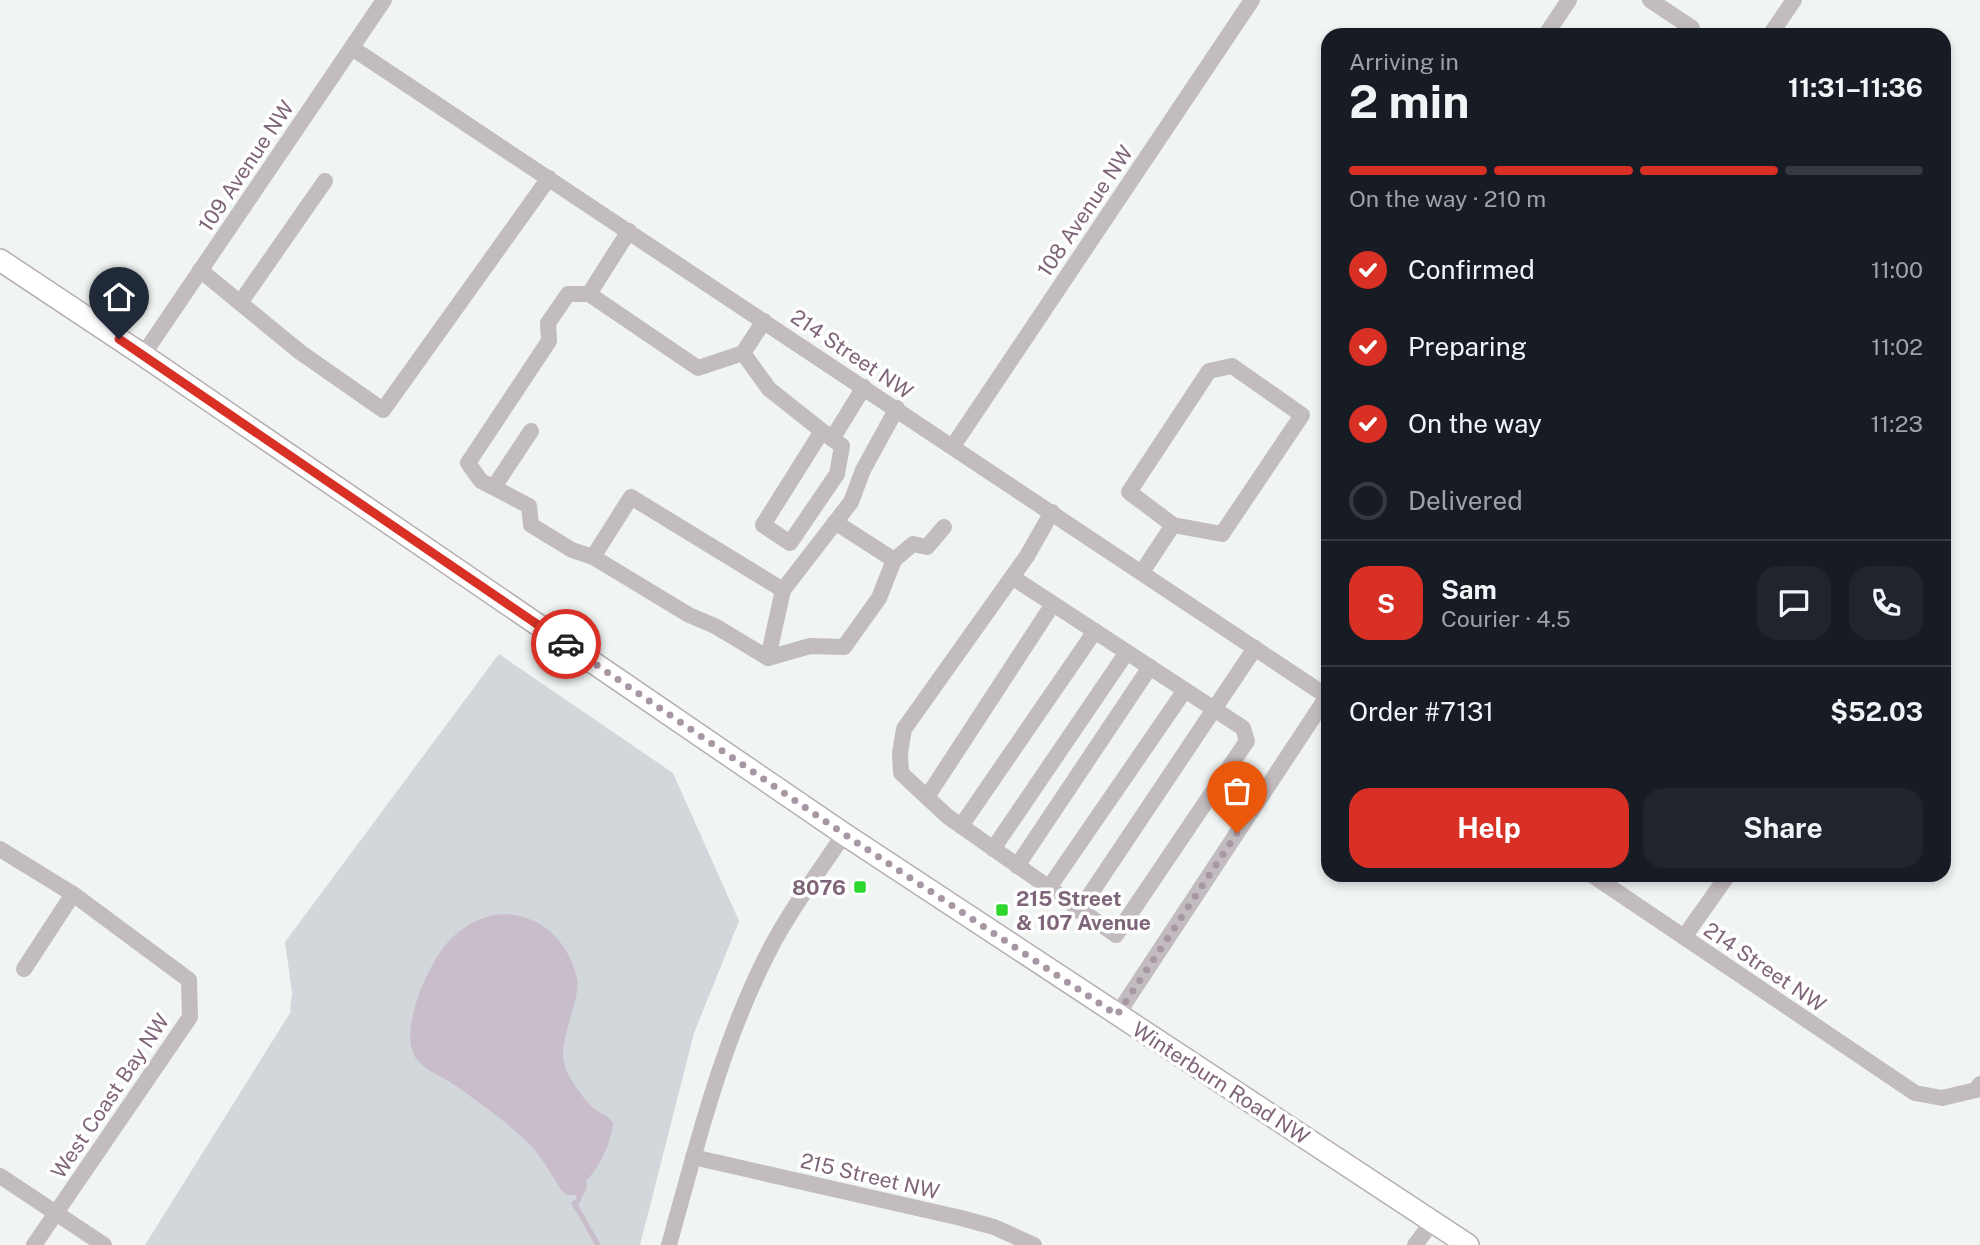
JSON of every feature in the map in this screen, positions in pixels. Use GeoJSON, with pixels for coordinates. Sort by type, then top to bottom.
{"type":"FeatureCollection","features":[{"type":"Feature","properties":{"kind":"main road","name":"Winterburn Road NW"},"geometry":{"type":"LineString","coordinates":[[0,260],[844,834],[1468,1245]]}},
{"type":"Feature","properties":{"kind":"street","name":"109 Avenue NW"},"geometry":{"type":"LineString","coordinates":[[143,355],[384,0]]}},
{"type":"Feature","properties":{"kind":"street","name":"108 Avenue NW"},"geometry":{"type":"LineString","coordinates":[[953,446],[1252,0]]}},
{"type":"Feature","properties":{"kind":"street"},"geometry":{"type":"LineString","coordinates":[[1550,28],[1569,0]]}},
{"type":"Feature","properties":{"kind":"street"},"geometry":{"type":"LineString","coordinates":[[1650,0],[1687,28]]}},
{"type":"Feature","properties":{"kind":"street"},"geometry":{"type":"LineString","coordinates":[[1775,28],[1794,0]]}},
{"type":"Feature","properties":{"kind":"street","name":"214 Street NW"},"geometry":{"type":"LineString","coordinates":[[352,48],[1321,691]]}},
{"type":"Feature","properties":{"kind":"street"},"geometry":{"type":"LineString","coordinates":[[200,270],[300,352],[383,410],[549,178]]}},
{"type":"Feature","properties":{"kind":"street"},"geometry":{"type":"LineString","coordinates":[[240,303],[325,181]]}},
{"type":"Feature","properties":{"kind":"street"},"geometry":{"type":"LineString","coordinates":[[589,294],[629,232]]}},
{"type":"Feature","properties":{"kind":"street"},"geometry":{"type":"LineString","coordinates":[[764,321],[743,353],[698,368],[589,294],[568,294],[548,323],[549,341],[468,463],[481,481],[529,506],[531,525],[572,550],[593,557],[689,615],[715,626],[768,658],[810,646],[844,648],[879,597],[894,560],[913,544],[928,547],[944,527]]}},
{"type":"Feature","properties":{"kind":"street"},"geometry":{"type":"LineString","coordinates":[[743,353],[769,390],[827,435],[842,446],[837,474],[790,542],[763,525],[827,435],[864,387]]}},
{"type":"Feature","properties":{"kind":"street"},"geometry":{"type":"LineString","coordinates":[[1233,366],[1302,415],[1222,534],[1173,525],[1129,492],[1209,370],[1233,366]]}},
{"type":"Feature","properties":{"kind":"street"},"geometry":{"type":"LineString","coordinates":[[768,658],[783,590],[851,502],[863,470],[897,408]]}},
{"type":"Feature","properties":{"kind":"street"},"geometry":{"type":"LineString","coordinates":[[494,487],[531,431]]}},
{"type":"Feature","properties":{"kind":"street"},"geometry":{"type":"LineString","coordinates":[[593,557],[631,497],[783,590]]}},
{"type":"Feature","properties":{"kind":"street"},"geometry":{"type":"LineString","coordinates":[[1012,577],[1243,728],[1247,741],[1116,935],[961,826],[901,773],[900,753],[904,729],[1012,577],[1052,512]]}},
{"type":"Feature","properties":{"kind":"street"},"geometry":{"type":"LineString","coordinates":[[835,522],[894,560]]}},
{"type":"Feature","properties":{"kind":"street"},"geometry":{"type":"LineString","coordinates":[[1142,572],[1173,525]]}},
{"type":"Feature","properties":{"kind":"street"},"geometry":{"type":"LineString","coordinates":[[927,797],[1053,604]]}},
{"type":"Feature","properties":{"kind":"street"},"geometry":{"type":"LineString","coordinates":[[961,826],[1095,631]]}},
{"type":"Feature","properties":{"kind":"street"},"geometry":{"type":"LineString","coordinates":[[1079,911],[1255,648]]}},
{"type":"Feature","properties":{"kind":"street"},"geometry":{"type":"LineString","coordinates":[[993,849],[1127,652]]}},
{"type":"Feature","properties":{"kind":"street"},"geometry":{"type":"LineString","coordinates":[[1017,866],[1150,667]]}},
{"type":"Feature","properties":{"kind":"street"},"geometry":{"type":"LineString","coordinates":[[1048,889],[1185,690]]}},
{"type":"Feature","properties":{"kind":"street"},"geometry":{"type":"LineString","coordinates":[[1117,1015],[1321,707]]}},
{"type":"Feature","properties":{"kind":"street"},"geometry":{"type":"LineString","coordinates":[[669,1245],[722,1061],[753,985],[784,925],[844,834]]}},
{"type":"Feature","properties":{"kind":"street","name":"West Coast Bay NW"},"geometry":{"type":"LineString","coordinates":[[0,849],[73,894],[189,980],[190,1017],[56,1212]]}},
{"type":"Feature","properties":{"kind":"street","name":"214 Street NW"},"geometry":{"type":"LineString","coordinates":[[1602,882],[1915,1093],[1942,1098],[1976,1090],[1980,1084]]}},
{"type":"Feature","properties":{"kind":"street"},"geometry":{"type":"LineString","coordinates":[[1684,937],[1723,882]]}},
{"type":"Feature","properties":{"kind":"street"},"geometry":{"type":"LineString","coordinates":[[24,969],[73,894]]}},
{"type":"Feature","properties":{"kind":"street","name":"215 Street NW"},"geometry":{"type":"LineString","coordinates":[[693,1157],[994,1227],[1028,1243]]}},
{"type":"Feature","properties":{"kind":"street"},"geometry":{"type":"LineString","coordinates":[[0,1176],[104,1245]]}},
{"type":"Feature","properties":{"kind":"street"},"geometry":{"type":"LineString","coordinates":[[34,1245],[56,1212]]}},
{"type":"Feature","properties":{"kind":"street"},"geometry":{"type":"LineString","coordinates":[[1415,1245],[1433,1221]]}},
{"type":"Feature","properties":{"kind":"shaded area"},"geometry":{"type":"Polygon","coordinates":[[[499,654],[673,773],[739,921],[694,1033],[640,1245],[145,1245],[290,1013],[292,992],[285,942],[499,654]]]}},
{"type":"Feature","properties":{"kind":"shaded area"},"geometry":{"type":"Polygon","coordinates":[[[503,914],[526,918],[546,928],[568,954],[578,985],[565,1039],[565,1066],[587,1102],[613,1123],[604,1154],[586,1181],[587,1187],[575,1212],[571,1202],[577,1199],[575,1195],[567,1195],[561,1190],[531,1146],[485,1107],[418,1061],[411,1045],[414,1008],[439,954],[453,937],[471,924],[503,914]]]}},
{"type":"Feature","properties":{"kind":"waterway"},"geometry":{"type":"LineString","coordinates":[[577,1208],[598,1245]]}},
{"type":"Feature","properties":{"kind":"way so far"},"geometry":{"type":"LineString","coordinates":[[566,644],[844,834],[1117,1015],[1237,833]]}},
{"type":"Feature","properties":{"kind":"place","name":"8076"},"geometry":{"type":"Point","coordinates":[860,887]}},
{"type":"Feature","properties":{"kind":"place","name":"215 Street & 107 Avenue"},"geometry":{"type":"Point","coordinates":[1002,910]}},
{"type":"Feature","properties":{"kind":"route"},"geometry":{"type":"LineString","coordinates":[[119,339],[566,644]]}}]}
